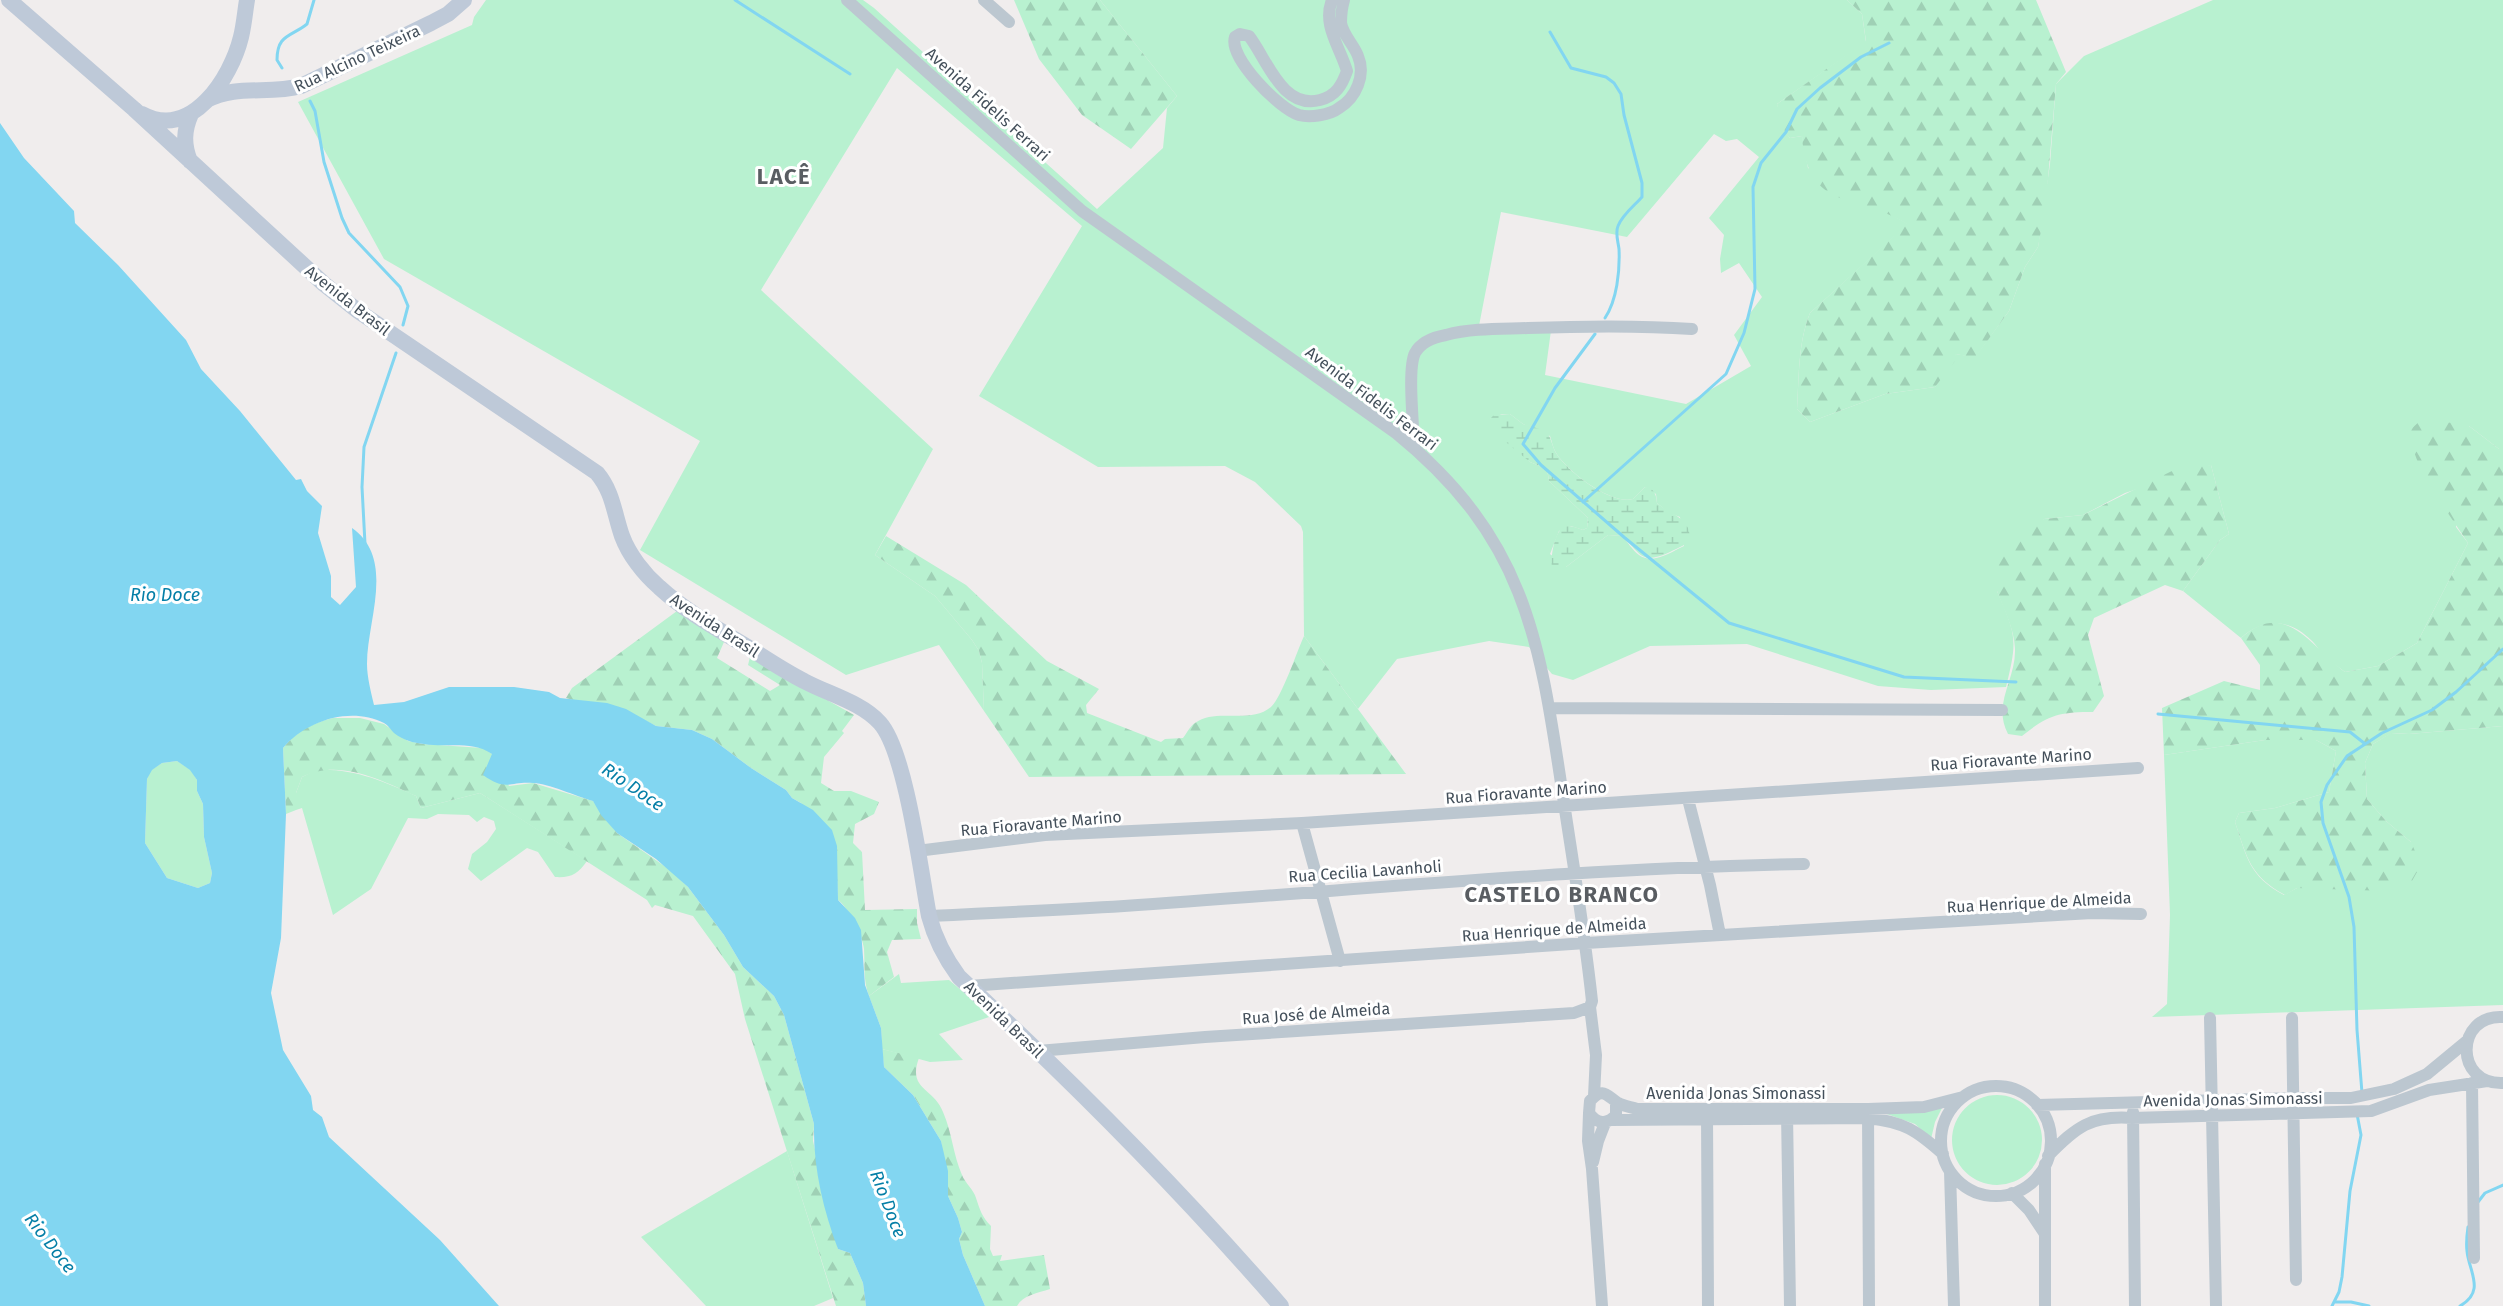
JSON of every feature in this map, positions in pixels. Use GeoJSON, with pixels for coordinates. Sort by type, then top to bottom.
{"type":"FeatureCollection","features":[{"type":"Feature","properties":{"kind":"main road","name":"Avenida Brasil"},"geometry":{"type":"LineString","coordinates":[[9,0],[134,109],[324,284],[358,310],[597,473],[606,483],[622,537],[634,558],[657,586],[701,619],[793,674],[844,699],[880,723],[896,757],[929,916],[935,936],[947,961],[969,986],[1083,1093],[1210,1225],[1281,1306]]}},
{"type":"Feature","properties":{"kind":"main road"},"geometry":{"type":"LineString","coordinates":[[134,109],[150,118],[167,121],[191,114],[207,100],[232,62],[241,38],[247,0]]}},
{"type":"Feature","properties":{"kind":"main road","name":"Rua Alcino Teixeira"},"geometry":{"type":"LineString","coordinates":[[207,100],[228,91],[278,90],[301,86],[431,23],[448,14],[464,0]]}},
{"type":"Feature","properties":{"kind":"main road"},"geometry":{"type":"LineString","coordinates":[[191,114],[185,133],[185,143],[191,162]]}},
{"type":"Feature","properties":{"kind":"street","name":"Avenida Fidelis Ferrari"},"geometry":{"type":"LineString","coordinates":[[847,0],[1082,211],[1430,460],[1466,502],[1503,556],[1529,619],[1549,708],[1586,943],[1596,1055],[1594,1096]]}},
{"type":"Feature","properties":{"kind":"street"},"geometry":{"type":"LineString","coordinates":[[984,0],[1009,22]]}},
{"type":"Feature","properties":{"kind":"street"},"geometry":{"type":"LineString","coordinates":[[1332,0],[1329,21],[1347,71],[1338,90],[1324,99],[1306,102],[1296,98],[1282,86],[1249,36],[1240,34],[1235,37],[1233,43],[1237,56],[1260,84],[1287,109],[1302,116],[1321,115],[1339,109],[1358,88],[1361,76],[1359,57],[1341,22],[1344,0]]}},
{"type":"Feature","properties":{"kind":"street"},"geometry":{"type":"LineString","coordinates":[[1343,60],[1352,63],[1359,57]]}},
{"type":"Feature","properties":{"kind":"street"},"geometry":{"type":"LineString","coordinates":[[1414,448],[1412,370],[1415,353],[1424,343],[1470,330],[1616,326],[1692,329]]}},
{"type":"Feature","properties":{"kind":"street"},"geometry":{"type":"LineString","coordinates":[[1549,708],[2002,710]]}},
{"type":"Feature","properties":{"kind":"street","name":"Rua Fioravante Marino"},"geometry":{"type":"LineString","coordinates":[[917,851],[1045,836],[1564,807],[2138,768]]}},
{"type":"Feature","properties":{"kind":"street"},"geometry":{"type":"LineString","coordinates":[[1688,799],[1720,935]]}},
{"type":"Feature","properties":{"kind":"street"},"geometry":{"type":"LineString","coordinates":[[1302,823],[1340,961]]}},
{"type":"Feature","properties":{"kind":"street","name":"Rua Cecilia Lavanholi"},"geometry":{"type":"LineString","coordinates":[[929,916],[1124,906],[1321,890],[1705,866],[1804,864]]}},
{"type":"Feature","properties":{"kind":"street","name":"Rua Henrique de Almeida"},"geometry":{"type":"LineString","coordinates":[[969,986],[1586,943],[2092,913],[2141,914]]}},
{"type":"Feature","properties":{"kind":"street","name":"Rua José de Almeida"},"geometry":{"type":"LineString","coordinates":[[1038,1051],[1205,1036],[1574,1013],[1591,1004]]}},
{"type":"Feature","properties":{"kind":"street","name":"Avenida Jonas Simonassi"},"geometry":{"type":"LineString","coordinates":[[2037,1105],[2211,1099],[2350,1098],[2394,1089],[2427,1074],[2467,1041],[2478,1024],[2491,1018],[2503,1017]]}},
{"type":"Feature","properties":{"kind":"street"},"geometry":{"type":"LineString","coordinates":[[2210,1018],[2216,1306]]}},
{"type":"Feature","properties":{"kind":"street"},"geometry":{"type":"LineString","coordinates":[[2292,1018],[2296,1280]]}},
{"type":"Feature","properties":{"kind":"street"},"geometry":{"type":"LineString","coordinates":[[2467,1041],[2466,1055],[2471,1068],[2495,1082],[2503,1093]]}},
{"type":"Feature","properties":{"kind":"street","name":"Avenida Jonas Simonassi"},"geometry":{"type":"LineString","coordinates":[[2047,1160],[2079,1127],[2094,1119],[2110,1116],[2132,1118],[2371,1111],[2429,1090],[2495,1082]]}},
{"type":"Feature","properties":{"kind":"street"},"geometry":{"type":"LineString","coordinates":[[2472,1083],[2474,1258]]}},
{"type":"Feature","properties":{"kind":"street"},"geometry":{"type":"LineString","coordinates":[[1954,1306],[1952,1203],[1950,1171],[1943,1154],[1943,1127],[1951,1110],[1963,1097],[1979,1089],[2006,1088],[2023,1094],[2037,1105],[2049,1129],[2045,1306]]}},
{"type":"Feature","properties":{"kind":"street"},"geometry":{"type":"LineString","coordinates":[[1592,1169],[1598,1141],[1608,1121],[1618,1108],[1616,1102],[1607,1093],[1594,1096],[1588,1107],[1588,1141],[1602,1306]]}},
{"type":"Feature","properties":{"kind":"street","name":"Avenida Jonas Simonassi"},"geometry":{"type":"LineString","coordinates":[[1616,1102],[1636,1109],[1707,1114],[1868,1114],[1924,1107],[1963,1097]]}},
{"type":"Feature","properties":{"kind":"street"},"geometry":{"type":"LineString","coordinates":[[2134,1103],[2132,1118],[2135,1306]]}},
{"type":"Feature","properties":{"kind":"street"},"geometry":{"type":"LineString","coordinates":[[1589,1113],[1599,1122],[1608,1121]]}},
{"type":"Feature","properties":{"kind":"street"},"geometry":{"type":"LineString","coordinates":[[1707,1114],[1708,1306]]}},
{"type":"Feature","properties":{"kind":"street","name":"Avenida Jonas Simonassi"},"geometry":{"type":"LineString","coordinates":[[1608,1121],[1707,1114]]}},
{"type":"Feature","properties":{"kind":"street"},"geometry":{"type":"LineString","coordinates":[[1787,1114],[1790,1306]]}},
{"type":"Feature","properties":{"kind":"street"},"geometry":{"type":"LineString","coordinates":[[1868,1114],[1869,1306]]}},
{"type":"Feature","properties":{"kind":"street","name":"Avenida Jonas Simonassi"},"geometry":{"type":"LineString","coordinates":[[1868,1114],[1914,1130],[1943,1154]]}},
{"type":"Feature","properties":{"kind":"street"},"geometry":{"type":"LineString","coordinates":[[1950,1171],[1969,1189],[1986,1195],[2012,1194],[2035,1179],[2047,1160]]}},
{"type":"Feature","properties":{"kind":"street"},"geometry":{"type":"LineString","coordinates":[[1952,1203],[1969,1189]]}},
{"type":"Feature","properties":{"kind":"street"},"geometry":{"type":"LineString","coordinates":[[2012,1194],[2029,1210],[2045,1234]]}},
{"type":"Feature","properties":{"kind":"green space"},"geometry":{"type":"Polygon","coordinates":[[[486,0],[863,0],[1097,209],[1163,148],[1167,108],[1177,96],[1100,0],[1847,0],[1862,14],[1866,42],[1777,104],[1786,133],[1790,138],[1802,136],[1808,168],[1908,224],[1810,313],[1801,348],[1797,409],[1810,422],[1885,394],[1935,387],[1956,354],[1975,357],[2009,311],[2025,267],[2038,247],[2050,164],[2056,84],[2084,56],[2213,0],[2503,0],[2503,449],[2499,449],[2469,426],[2456,527],[2468,543],[2417,643],[2378,666],[2345,672],[2326,658],[2303,633],[2285,624],[2267,624],[2249,631],[2241,638],[2183,591],[2220,540],[2229,534],[2211,465],[2125,493],[2083,515],[2044,519],[1997,591],[2013,638],[2012,658],[2006,687],[1931,690],[1878,686],[1747,644],[1650,646],[1573,680],[1552,674],[1529,647],[1489,641],[1397,659],[1358,709],[1304,636],[1303,532],[1301,526],[1255,482],[1225,466],[1098,467],[979,396],[1082,226],[897,68],[761,290],[933,449],[875,555],[935,596],[972,640],[979,651],[982,663],[984,711],[939,645],[846,675],[640,550],[700,441],[384,259],[298,102],[472,25],[474,17],[486,0]],[[1714,134],[1627,237],[1501,212],[1478,331],[1552,323],[1545,375],[1686,404],[1751,366],[1734,335],[1762,297],[1739,263],[1721,273],[1720,259],[1724,235],[1709,218],[1759,157],[1737,139],[1726,141],[1714,134]],[[1502,414],[1490,419],[1530,462],[1547,469],[1549,481],[1588,518],[1587,528],[1583,530],[1571,526],[1559,531],[1550,554],[1566,567],[1608,535],[1622,536],[1637,553],[1650,559],[1684,546],[1680,517],[1669,513],[1657,503],[1656,494],[1645,487],[1633,499],[1624,500],[1602,492],[1562,461],[1555,451],[1550,436],[1523,424],[1510,414],[1502,414]]]}},
{"type":"Feature","properties":{"kind":"green space"},"geometry":{"type":"Polygon","coordinates":[[[1014,0],[1100,0],[1177,96],[1131,149],[1082,115],[1039,59],[1014,0]]]}},
{"type":"Feature","properties":{"kind":"green space"},"geometry":{"type":"Polygon","coordinates":[[[1847,0],[2036,0],[2066,72],[2056,84],[2046,203],[2038,247],[2025,267],[2009,311],[1975,358],[1956,354],[1955,361],[1935,387],[1885,394],[1810,422],[1797,409],[1801,348],[1810,313],[1907,224],[1889,214],[1838,197],[1825,190],[1814,178],[1806,161],[1802,136],[1790,138],[1786,134],[1782,137],[1777,104],[1866,41],[1862,14],[1847,0]]]}},
{"type":"Feature","properties":{"kind":"green space"},"geometry":{"type":"Polygon","coordinates":[[[1510,414],[1523,424],[1546,431],[1556,453],[1564,463],[1581,479],[1603,493],[1624,500],[1633,499],[1645,487],[1651,489],[1657,503],[1684,521],[1690,540],[1670,552],[1647,558],[1638,553],[1622,536],[1608,535],[1566,567],[1558,569],[1552,567],[1554,545],[1558,533],[1564,527],[1569,526],[1583,530],[1587,528],[1588,518],[1549,481],[1547,469],[1530,462],[1489,428],[1490,419],[1494,415],[1510,414]]]}},
{"type":"Feature","properties":{"kind":"green space"},"geometry":{"type":"Polygon","coordinates":[[[2423,418],[2469,426],[2499,449],[2503,449],[2503,726],[2409,734],[2392,733],[2373,744],[2365,763],[2367,799],[2386,821],[2411,842],[2421,865],[2412,881],[2386,891],[2297,888],[2285,895],[2264,881],[2251,865],[2235,822],[2239,813],[2275,808],[2329,792],[2336,751],[2316,740],[2265,740],[2164,755],[2162,708],[2224,681],[2260,690],[2260,665],[2241,638],[2257,627],[2271,623],[2285,625],[2297,631],[2345,672],[2378,666],[2417,643],[2468,543],[2423,476],[2407,433],[2423,418]]]}},
{"type":"Feature","properties":{"kind":"green space"},"geometry":{"type":"Polygon","coordinates":[[[2211,465],[2229,534],[2220,540],[2183,591],[2165,585],[2094,618],[2088,635],[2104,696],[2093,712],[2054,716],[2039,723],[2022,736],[2008,734],[2002,712],[2015,649],[2011,626],[1997,591],[1991,559],[2009,541],[2044,519],[2083,515],[2180,467],[2211,465]]]}},
{"type":"Feature","properties":{"kind":"green space"},"geometry":{"type":"Polygon","coordinates":[[[886,536],[966,585],[1047,661],[1099,689],[1086,705],[1087,713],[1161,742],[1165,739],[1183,738],[1193,724],[1203,718],[1253,715],[1271,707],[1284,684],[1304,636],[1406,774],[1029,777],[984,711],[982,663],[979,651],[935,596],[875,555],[886,536]]]}},
{"type":"Feature","properties":{"kind":"green space"},"geometry":{"type":"Polygon","coordinates":[[[677,611],[724,642],[717,658],[770,691],[780,685],[748,665],[750,657],[854,715],[842,731],[844,733],[824,757],[821,783],[834,791],[851,791],[879,802],[874,814],[855,824],[853,843],[862,852],[865,910],[917,909],[917,923],[921,939],[892,940],[887,952],[894,977],[869,996],[861,937],[850,915],[838,900],[837,880],[801,803],[712,739],[692,730],[656,726],[642,719],[566,698],[572,688],[677,611]]]}},
{"type":"Feature","properties":{"kind":"green space"},"geometry":{"type":"Polygon","coordinates":[[[333,718],[360,718],[384,724],[408,741],[423,744],[483,748],[492,754],[509,786],[533,783],[593,801],[617,833],[670,870],[688,887],[724,935],[743,967],[774,996],[784,1015],[814,1124],[813,1141],[838,1249],[850,1253],[863,1283],[866,1306],[836,1306],[745,1019],[735,974],[693,916],[655,905],[652,908],[647,900],[480,793],[421,808],[416,796],[389,784],[360,773],[330,770],[302,777],[296,793],[296,810],[286,814],[283,748],[305,728],[333,718]]]}},
{"type":"Feature","properties":{"kind":"green space"},"geometry":{"type":"Polygon","coordinates":[[[2503,726],[2503,1005],[2152,1017],[2167,1004],[2170,915],[2164,755],[2265,740],[2316,740],[2336,751],[2329,792],[2275,808],[2239,813],[2235,822],[2247,856],[2256,873],[2263,881],[2284,895],[2297,888],[2326,888],[2411,842],[2386,821],[2367,799],[2365,763],[2373,744],[2391,733],[2409,734],[2503,726]]]}},
{"type":"Feature","properties":{"kind":"green space"},"geometry":{"type":"Polygon","coordinates":[[[177,761],[191,770],[197,780],[197,791],[203,804],[204,837],[212,873],[210,883],[198,888],[167,878],[145,843],[147,779],[151,770],[162,763],[177,761]]]}},
{"type":"Feature","properties":{"kind":"green space"},"geometry":{"type":"Polygon","coordinates":[[[316,770],[355,773],[380,781],[416,796],[421,808],[480,793],[587,861],[574,874],[555,877],[538,852],[527,848],[481,881],[468,869],[472,854],[487,842],[496,829],[494,821],[484,817],[477,822],[469,815],[438,814],[427,819],[408,818],[371,889],[333,915],[302,808],[296,810],[296,793],[302,777],[316,770]]]}},
{"type":"Feature","properties":{"kind":"green space"},"geometry":{"type":"Polygon","coordinates":[[[899,974],[901,983],[949,980],[992,1016],[939,1034],[963,1060],[930,1062],[882,1049],[881,1028],[869,996],[899,974]]]}},
{"type":"Feature","properties":{"kind":"green space"},"geometry":{"type":"Polygon","coordinates":[[[882,1049],[919,1058],[916,1077],[943,1112],[962,1175],[975,1195],[983,1216],[991,1226],[990,1249],[993,1256],[1002,1255],[1000,1261],[1044,1255],[1050,1289],[1027,1297],[1017,1306],[985,1306],[963,1255],[959,1239],[962,1232],[948,1196],[941,1141],[913,1095],[884,1067],[882,1049]]]}},
{"type":"Feature","properties":{"kind":"green space"},"geometry":{"type":"Polygon","coordinates":[[[1997,1095],[2014,1098],[2029,1108],[2039,1123],[2042,1140],[2039,1157],[2029,1172],[2014,1182],[1997,1185],[1980,1182],[1965,1172],[1955,1157],[1952,1140],[1955,1123],[1965,1108],[1980,1098],[1997,1095]]]}},
{"type":"Feature","properties":{"kind":"green space"},"geometry":{"type":"Polygon","coordinates":[[[1943,1106],[1935,1122],[1931,1139],[1915,1124],[1884,1113],[1943,1106]]]}},
{"type":"Feature","properties":{"kind":"green space"},"geometry":{"type":"Polygon","coordinates":[[[787,1151],[833,1298],[814,1306],[706,1306],[641,1237],[787,1151]]]}},
{"type":"Feature","properties":{"kind":"water","name":"Rio Doce"},"geometry":{"type":"Polygon","coordinates":[[[0,123],[24,158],[74,211],[75,223],[118,265],[186,340],[201,369],[240,411],[296,480],[301,479],[307,491],[322,506],[318,533],[331,576],[331,597],[340,605],[356,587],[352,528],[365,541],[373,556],[376,573],[367,664],[374,705],[404,702],[449,687],[514,687],[549,692],[560,698],[607,703],[626,709],[656,726],[692,730],[712,739],[786,790],[792,798],[813,810],[832,830],[837,846],[838,900],[855,918],[861,930],[865,985],[881,1028],[884,1067],[913,1095],[941,1141],[948,1171],[948,1196],[962,1232],[959,1239],[963,1255],[985,1306],[866,1306],[863,1283],[850,1253],[838,1249],[828,1219],[817,1172],[814,1124],[784,1015],[774,996],[743,967],[724,935],[688,887],[656,859],[617,833],[601,815],[593,801],[540,784],[498,783],[483,775],[492,754],[484,750],[468,746],[412,742],[394,733],[384,723],[371,718],[343,716],[329,719],[304,730],[283,748],[286,814],[281,938],[271,993],[283,1050],[311,1096],[313,1110],[322,1117],[329,1137],[440,1240],[499,1306],[0,1306],[0,123]],[[177,761],[162,763],[152,770],[147,779],[145,843],[167,878],[198,888],[210,883],[212,873],[204,837],[203,804],[197,791],[197,780],[190,770],[177,761]]]}},
{"type":"Feature","properties":{"kind":"waterway"},"geometry":{"type":"LineString","coordinates":[[282,68],[277,60],[279,45],[286,37],[307,24],[314,0]]}},
{"type":"Feature","properties":{"kind":"waterway"},"geometry":{"type":"LineString","coordinates":[[735,0],[850,74]]}},
{"type":"Feature","properties":{"kind":"waterway"},"geometry":{"type":"LineString","coordinates":[[1550,32],[1571,68],[1606,77],[1614,83],[1621,94],[1624,115],[1642,183],[1642,197],[1622,218],[1617,229],[1618,276],[1615,294],[1605,318]]}},
{"type":"Feature","properties":{"kind":"waterway"},"geometry":{"type":"LineString","coordinates":[[1583,502],[1726,374],[1744,333],[1755,289],[1753,187],[1761,163],[1786,132],[1797,109],[1861,57],[1889,43]]}},
{"type":"Feature","properties":{"kind":"waterway"},"geometry":{"type":"LineString","coordinates":[[310,101],[315,111],[324,162],[342,218],[349,233],[400,287],[408,306],[403,325]]}},
{"type":"Feature","properties":{"kind":"waterway"},"geometry":{"type":"LineString","coordinates":[[1595,334],[1555,388],[1523,444],[1541,465],[1625,538],[1729,623],[1904,677],[2016,682]]}},
{"type":"Feature","properties":{"kind":"waterway"},"geometry":{"type":"LineString","coordinates":[[365,544],[362,487],[364,447],[396,353]]}},
{"type":"Feature","properties":{"kind":"waterway"},"geometry":{"type":"LineString","coordinates":[[2362,1093],[2357,1030],[2354,927],[2349,897],[2323,823],[2321,802],[2327,785],[2347,756],[2382,733],[2432,710],[2456,692],[2503,649]]}},
{"type":"Feature","properties":{"kind":"waterway"},"geometry":{"type":"LineString","coordinates":[[2158,714],[2350,732],[2364,743]]}},
{"type":"Feature","properties":{"kind":"waterway"},"geometry":{"type":"LineString","coordinates":[[2332,1306],[2339,1292],[2342,1277],[2350,1191],[2361,1135],[2357,1114]]}},
{"type":"Feature","properties":{"kind":"waterway"},"geometry":{"type":"LineString","coordinates":[[2478,1202],[2485,1193],[2503,1185]]}},
{"type":"Feature","properties":{"kind":"waterway"},"geometry":{"type":"LineString","coordinates":[[2460,1306],[2468,1300],[2474,1288],[2467,1251],[2468,1227]]}},
{"type":"Feature","properties":{"kind":"waterway"},"geometry":{"type":"LineString","coordinates":[[2334,1302],[2351,1302],[2369,1306]]}},
{"type":"Feature","properties":{"kind":"district","name":"LACÊ"},"geometry":{"type":"Point","coordinates":[784,176]}},
{"type":"Feature","properties":{"kind":"district","name":"CASTELO BRANCO"},"geometry":{"type":"Point","coordinates":[1562,894]}}]}
